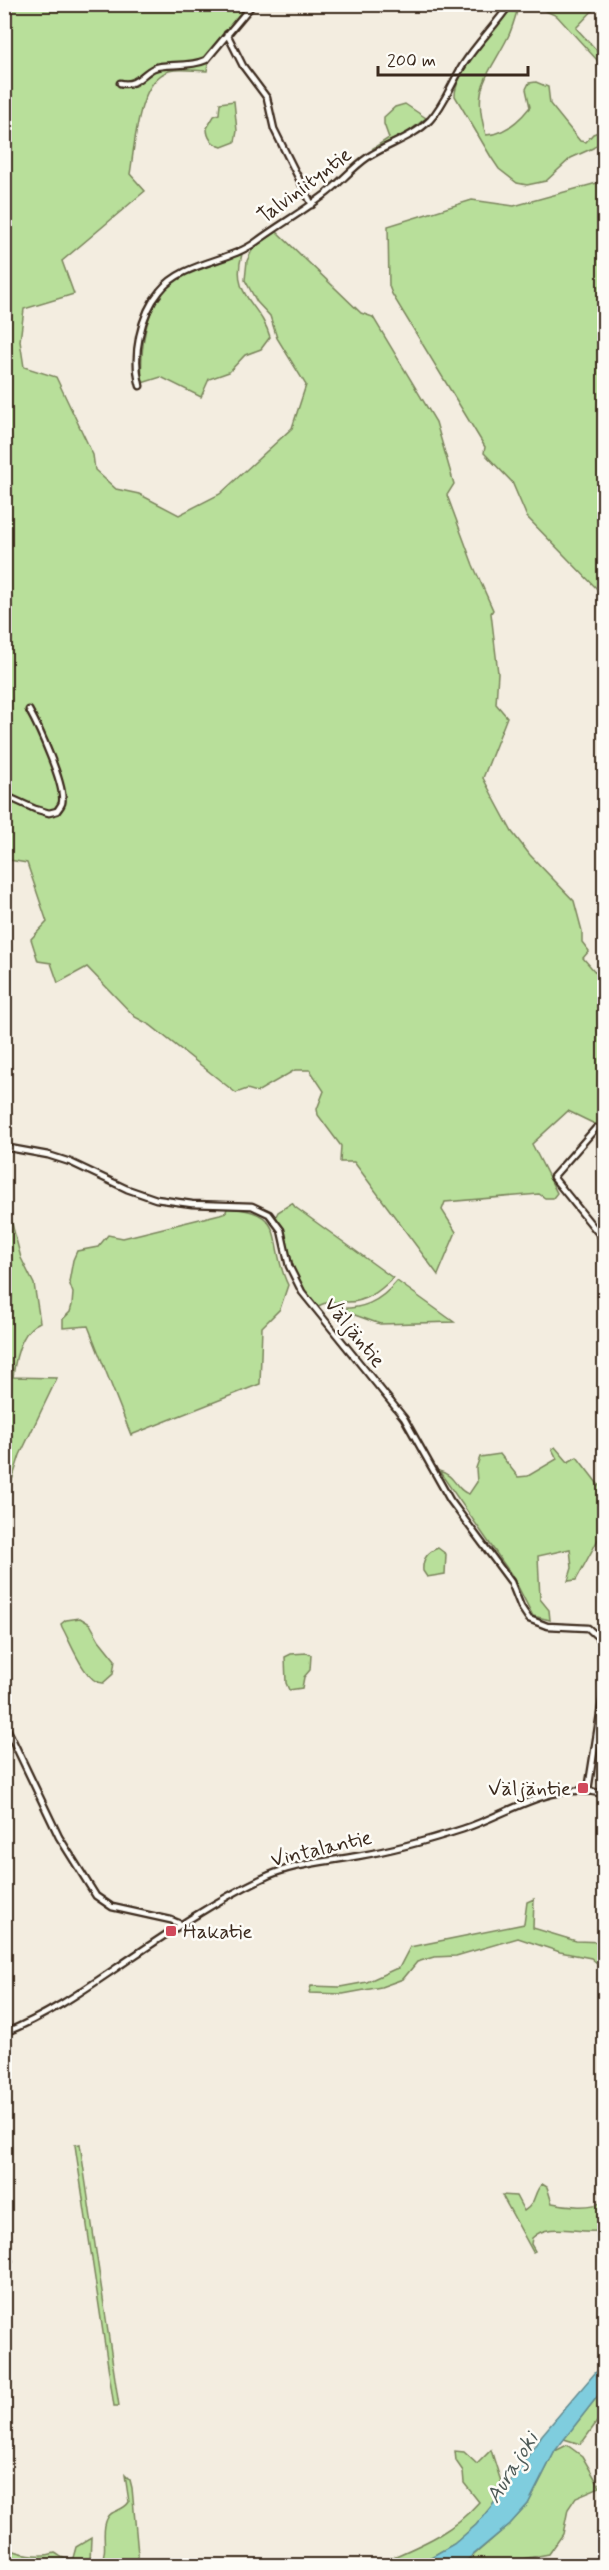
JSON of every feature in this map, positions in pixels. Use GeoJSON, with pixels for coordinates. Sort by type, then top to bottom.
{"type":"FeatureCollection","features":[{"type":"Feature","properties":{"kind":"street"},"geometry":{"type":"LineString","coordinates":[[120,83],[135,83],[155,67],[198,64],[210,58],[253,4]]}},
{"type":"Feature","properties":{"kind":"street","name":"Talviniityntie"},"geometry":{"type":"LineString","coordinates":[[140,386],[137,367],[139,341],[143,324],[158,292],[179,275],[249,247],[312,205],[367,158],[415,132],[440,108],[461,68],[481,38],[510,4]]}},
{"type":"Feature","properties":{"kind":"street"},"geometry":{"type":"LineString","coordinates":[[227,34],[243,66],[267,98],[274,129],[312,205]]}},
{"type":"Feature","properties":{"kind":"street"},"geometry":{"type":"LineString","coordinates":[[4,795],[49,813],[57,811],[62,803],[58,781],[43,736],[29,710]]}},
{"type":"Feature","properties":{"kind":"street"},"geometry":{"type":"LineString","coordinates":[[596,1128],[553,1177],[604,1240]]}},
{"type":"Feature","properties":{"kind":"street","name":"Väljäntie"},"geometry":{"type":"LineString","coordinates":[[4,1147],[59,1158],[127,1189],[156,1198],[192,1204],[252,1206],[269,1214],[281,1230],[290,1266],[302,1292],[404,1418],[450,1500],[511,1582],[529,1619],[547,1626],[588,1628],[601,1640],[604,1653]]}},
{"type":"Feature","properties":{"kind":"street"},"geometry":{"type":"LineString","coordinates":[[588,1790],[604,1689]]}},
{"type":"Feature","properties":{"kind":"street"},"geometry":{"type":"LineString","coordinates":[[4,1722],[59,1837],[96,1896],[112,1907],[171,1920],[183,1925]]}},
{"type":"Feature","properties":{"kind":"street","name":"Vintalantie"},"geometry":{"type":"LineString","coordinates":[[4,2033],[42,2016],[183,1925],[245,1888],[279,1872],[434,1839],[487,1821],[550,1793],[588,1790],[604,1794]]}},
{"type":"Feature","properties":{"kind":"street"},"geometry":{"type":"LineString","coordinates":[[4,2244],[9,2261]]}},
{"type":"Feature","properties":{"kind":"green space"},"geometry":{"type":"Polygon","coordinates":[[[4,5],[247,5],[210,50],[207,71],[169,71],[158,77],[150,87],[139,116],[130,174],[145,191],[62,261],[74,294],[24,309],[20,341],[24,367],[56,377],[93,455],[95,470],[116,489],[139,494],[179,515],[220,494],[292,428],[306,385],[277,338],[270,316],[257,302],[245,280],[247,261],[253,248],[277,232],[361,313],[373,317],[436,422],[454,484],[447,495],[473,565],[493,610],[491,613],[498,673],[496,704],[507,717],[483,778],[512,832],[530,855],[574,901],[582,931],[582,942],[589,951],[583,958],[604,982],[604,1123],[601,1127],[568,1111],[532,1144],[557,1193],[553,1198],[545,1198],[539,1194],[445,1202],[442,1210],[456,1232],[438,1275],[354,1162],[340,1162],[341,1146],[318,1115],[317,1109],[324,1091],[310,1070],[295,1070],[257,1092],[247,1089],[236,1093],[150,1025],[135,1017],[87,967],[58,983],[51,963],[38,961],[31,939],[47,922],[27,863],[4,857],[4,5]]]}},
{"type":"Feature","properties":{"kind":"green space"},"geometry":{"type":"Polygon","coordinates":[[[514,5],[598,5],[576,28],[604,58],[604,75],[599,68],[598,61],[557,16],[539,8],[519,6],[510,33],[488,73],[481,93],[480,105],[486,135],[511,126],[521,117],[530,107],[526,89],[529,83],[536,82],[548,87],[550,104],[580,141],[586,142],[593,134],[604,130],[604,139],[593,148],[571,158],[546,181],[527,185],[517,183],[499,169],[455,96],[457,86],[469,62],[514,5]]]}},
{"type":"Feature","properties":{"kind":"green space"},"geometry":{"type":"Polygon","coordinates":[[[234,101],[237,131],[235,142],[222,147],[211,140],[207,128],[214,116],[219,114],[220,103],[234,101]]]}},
{"type":"Feature","properties":{"kind":"green space"},"geometry":{"type":"Polygon","coordinates":[[[405,104],[426,118],[404,135],[372,149],[389,138],[384,117],[395,107],[405,104]]]}},
{"type":"Feature","properties":{"kind":"green space"},"geometry":{"type":"Polygon","coordinates":[[[604,181],[604,596],[527,517],[512,482],[484,453],[485,447],[392,294],[389,286],[388,226],[472,200],[514,206],[604,181]]]}},
{"type":"Feature","properties":{"kind":"green space"},"geometry":{"type":"Polygon","coordinates":[[[242,254],[239,268],[243,290],[260,315],[270,337],[261,349],[245,355],[229,372],[209,379],[201,397],[161,377],[142,383],[145,331],[154,306],[161,295],[176,279],[204,266],[242,254]]]}},
{"type":"Feature","properties":{"kind":"green space"},"geometry":{"type":"Polygon","coordinates":[[[4,1193],[21,1258],[34,1284],[40,1322],[28,1331],[20,1346],[13,1377],[57,1378],[20,1455],[5,1502],[4,1193]]]}},
{"type":"Feature","properties":{"kind":"green space"},"geometry":{"type":"Polygon","coordinates":[[[292,1203],[393,1278],[366,1298],[353,1302],[318,1306],[300,1283],[276,1216],[278,1212],[292,1203]]]}},
{"type":"Feature","properties":{"kind":"green space"},"geometry":{"type":"Polygon","coordinates":[[[227,1208],[247,1210],[260,1215],[268,1223],[273,1232],[288,1285],[280,1309],[262,1327],[260,1384],[131,1435],[88,1326],[63,1328],[63,1319],[70,1312],[72,1305],[73,1293],[69,1282],[73,1260],[77,1251],[98,1247],[108,1235],[123,1238],[220,1214],[226,1212],[227,1208]]]}},
{"type":"Feature","properties":{"kind":"green space"},"geometry":{"type":"Polygon","coordinates":[[[397,1281],[454,1322],[380,1324],[335,1308],[354,1308],[370,1303],[384,1294],[397,1281]]]}},
{"type":"Feature","properties":{"kind":"green space"},"geometry":{"type":"Polygon","coordinates":[[[555,1447],[568,1462],[577,1457],[604,1492],[604,1538],[600,1536],[576,1580],[568,1581],[572,1568],[570,1549],[538,1556],[540,1599],[549,1610],[550,1620],[533,1616],[513,1577],[439,1471],[449,1476],[464,1492],[469,1494],[477,1482],[476,1468],[480,1457],[500,1454],[518,1477],[528,1476],[557,1459],[552,1449],[555,1447]]]}},
{"type":"Feature","properties":{"kind":"green space"},"geometry":{"type":"Polygon","coordinates":[[[438,1548],[446,1554],[445,1574],[427,1577],[423,1571],[424,1560],[428,1554],[438,1548]]]}},
{"type":"Feature","properties":{"kind":"green space"},"geometry":{"type":"Polygon","coordinates":[[[80,1618],[90,1624],[115,1660],[113,1674],[103,1683],[97,1682],[85,1670],[62,1627],[61,1624],[66,1620],[80,1618]]]}},
{"type":"Feature","properties":{"kind":"green space"},"geometry":{"type":"Polygon","coordinates":[[[291,1654],[311,1655],[310,1670],[304,1677],[302,1688],[289,1690],[286,1683],[285,1657],[291,1654]]]}},
{"type":"Feature","properties":{"kind":"green space"},"geometry":{"type":"Polygon","coordinates":[[[534,1899],[533,1928],[576,1941],[604,1942],[604,1969],[591,1958],[560,1952],[518,1938],[456,1956],[434,1957],[417,1962],[403,1979],[381,1987],[343,1994],[309,1993],[311,1986],[340,1987],[367,1982],[399,1968],[410,1947],[524,1924],[527,1902],[534,1899]]]}},
{"type":"Feature","properties":{"kind":"green space"},"geometry":{"type":"Polygon","coordinates":[[[80,2144],[119,2406],[114,2406],[75,2145],[80,2144]]]}},
{"type":"Feature","properties":{"kind":"green space"},"geometry":{"type":"Polygon","coordinates":[[[542,2184],[547,2187],[552,2203],[586,2206],[604,2201],[604,2230],[547,2230],[532,2238],[531,2244],[535,2251],[533,2252],[502,2195],[516,2196],[524,2211],[531,2205],[542,2184]]]}},
{"type":"Feature","properties":{"kind":"green space"},"geometry":{"type":"Polygon","coordinates":[[[604,2388],[604,2412],[584,2440],[580,2444],[564,2439],[604,2388]]]}},
{"type":"Feature","properties":{"kind":"green space"},"geometry":{"type":"Polygon","coordinates":[[[567,2445],[582,2456],[600,2487],[576,2497],[568,2509],[563,2534],[549,2554],[517,2560],[507,2565],[461,2566],[510,2524],[528,2504],[555,2451],[567,2445]]]}},
{"type":"Feature","properties":{"kind":"green space"},"geometry":{"type":"Polygon","coordinates":[[[491,2450],[504,2491],[476,2525],[454,2544],[417,2565],[373,2566],[443,2533],[467,2514],[479,2502],[464,2483],[463,2471],[456,2461],[455,2451],[464,2452],[477,2464],[491,2450]]]}},
{"type":"Feature","properties":{"kind":"green space"},"geometry":{"type":"Polygon","coordinates":[[[125,2475],[130,2480],[132,2488],[139,2565],[5,2565],[5,2547],[16,2552],[36,2555],[55,2553],[70,2559],[73,2558],[76,2547],[91,2538],[90,2560],[101,2562],[107,2519],[129,2502],[125,2475]]]}},
{"type":"Feature","properties":{"kind":"water"},"geometry":{"type":"Polygon","coordinates":[[[604,2365],[604,2388],[555,2451],[528,2504],[510,2524],[461,2565],[417,2565],[454,2544],[476,2525],[504,2491],[542,2435],[604,2365]]]}},
{"type":"Feature","properties":{"kind":"place","name":"Väljäntie"},"geometry":{"type":"Point","coordinates":[583,1788]}},
{"type":"Feature","properties":{"kind":"place","name":"Hakatie"},"geometry":{"type":"Point","coordinates":[171,1931]}},
{"type":"Feature","properties":{"kind":"water label","name":"Aurajoki"},"geometry":{"type":"Point","coordinates":[511,2467]}}]}
